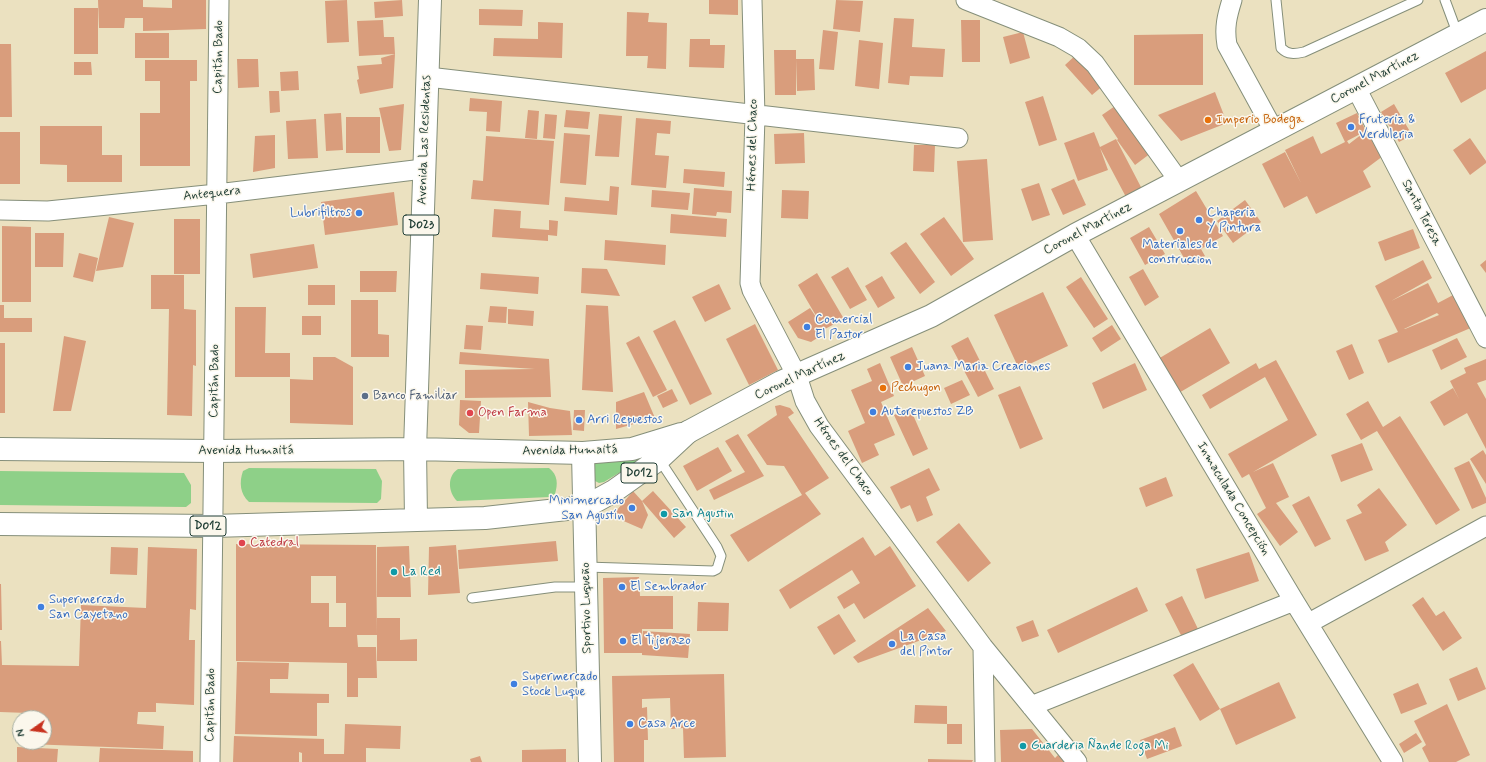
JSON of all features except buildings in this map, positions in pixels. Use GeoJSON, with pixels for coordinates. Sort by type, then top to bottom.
{"type":"FeatureCollection","features":[{"type":"Feature","properties":{"kind":"main road","name":"Avenida Las Residentas"},"geometry":{"type":"LineString","coordinates":[[416,519],[415,450],[423,169],[430,0]]}},
{"type":"Feature","properties":{"kind":"main road","name":"Coronel Martínez"},"geometry":{"type":"LineString","coordinates":[[688,432],[781,382],[798,376],[931,316],[1075,235],[1486,20]]}},
{"type":"Feature","properties":{"kind":"main road","name":"Avenida Humaitá"},"geometry":{"type":"LineString","coordinates":[[0,449],[214,451],[415,450],[584,453],[632,449],[688,432]]}},
{"type":"Feature","properties":{"kind":"main road","name":"D012"},"geometry":{"type":"LineString","coordinates":[[0,524],[213,526],[485,518],[585,507],[614,490],[659,458],[688,432]]}},
{"type":"Feature","properties":{"kind":"main road","name":"Sportivo Luqueño"},"geometry":{"type":"LineString","coordinates":[[584,453],[590,762]]}},
{"type":"Feature","properties":{"kind":"street","name":"Capitán Bado"},"geometry":{"type":"LineString","coordinates":[[210,762],[219,0]]}},
{"type":"Feature","properties":{"kind":"street","name":"Héroes del Chaco"},"geometry":{"type":"LineString","coordinates":[[752,0],[755,116],[750,282],[798,376],[805,400],[819,426],[983,647],[1077,762]]}},
{"type":"Feature","properties":{"kind":"street"},"geometry":{"type":"LineString","coordinates":[[966,0],[1059,37],[1078,48],[1095,64],[1179,180]]}},
{"type":"Feature","properties":{"kind":"street"},"geometry":{"type":"LineString","coordinates":[[1232,0],[1225,20],[1224,31],[1227,45],[1274,131]]}},
{"type":"Feature","properties":{"kind":"street"},"geometry":{"type":"LineString","coordinates":[[428,77],[755,116],[958,138]]}},
{"type":"Feature","properties":{"kind":"street","name":"Santa Teresa"},"geometry":{"type":"LineString","coordinates":[[1356,88],[1486,338]]}},
{"type":"Feature","properties":{"kind":"street","name":"Antequera"},"geometry":{"type":"LineString","coordinates":[[0,210],[48,211],[217,194],[423,169]]}},
{"type":"Feature","properties":{"kind":"street","name":"Inmaculada Concepción"},"geometry":{"type":"LineString","coordinates":[[1075,235],[1294,601],[1309,623],[1393,762]]}},
{"type":"Feature","properties":{"kind":"street"},"geometry":{"type":"LineString","coordinates":[[1309,623],[1486,526]]}},
{"type":"Feature","properties":{"kind":"street"},"geometry":{"type":"LineString","coordinates":[[1031,706],[1294,601]]}},
{"type":"Feature","properties":{"kind":"street"},"geometry":{"type":"LineString","coordinates":[[983,647],[984,762]]}},
{"type":"Feature","properties":{"kind":"lane"},"geometry":{"type":"LineString","coordinates":[[1276,0],[1281,48],[1285,52],[1293,54],[1304,52],[1418,0]]}},
{"type":"Feature","properties":{"kind":"lane"},"geometry":{"type":"LineString","coordinates":[[1445,0],[1458,35]]}},
{"type":"Feature","properties":{"kind":"lane"},"geometry":{"type":"LineString","coordinates":[[472,598],[554,587],[586,577],[713,571],[717,569],[721,556],[717,547],[659,458]]}},
{"type":"Feature","properties":{"kind":"green space"},"geometry":{"type":"Polygon","coordinates":[[[638,455],[642,457],[640,460],[604,482],[599,483],[595,481],[592,468],[595,464],[638,455]]]}},
{"type":"Feature","properties":{"kind":"green space"},"geometry":{"type":"Polygon","coordinates":[[[249,468],[376,469],[382,481],[381,499],[377,503],[249,502],[242,492],[241,479],[243,471],[249,468]]]}},
{"type":"Feature","properties":{"kind":"green space"},"geometry":{"type":"Polygon","coordinates":[[[549,468],[556,477],[557,483],[555,494],[550,497],[457,501],[450,489],[450,480],[454,472],[458,469],[549,468]]]}},
{"type":"Feature","properties":{"kind":"green space"},"geometry":{"type":"Polygon","coordinates":[[[0,471],[184,473],[191,485],[191,503],[186,507],[0,505],[0,471]]]}},
{"type":"Feature","properties":{"kind":"place","name":"Imperio Bodega"},"geometry":{"type":"Point","coordinates":[1208,120]}},
{"type":"Feature","properties":{"kind":"place","name":"Fruteria & Verduleria"},"geometry":{"type":"Point","coordinates":[1351,127]}},
{"type":"Feature","properties":{"kind":"place","name":"Lubrifiltros"},"geometry":{"type":"Point","coordinates":[359,213]}},
{"type":"Feature","properties":{"kind":"place","name":"Chaperia Y Pintura"},"geometry":{"type":"Point","coordinates":[1199,220]}},
{"type":"Feature","properties":{"kind":"place","name":"Materiales de construccion"},"geometry":{"type":"Point","coordinates":[1180,231]}},
{"type":"Feature","properties":{"kind":"place","name":"Comercial El Pastor"},"geometry":{"type":"Point","coordinates":[807,327]}},
{"type":"Feature","properties":{"kind":"place","name":"Juana Maria Creaciones"},"geometry":{"type":"Point","coordinates":[908,367]}},
{"type":"Feature","properties":{"kind":"place","name":"Pechugon"},"geometry":{"type":"Point","coordinates":[883,388]}},
{"type":"Feature","properties":{"kind":"place","name":"Banco Familiar"},"geometry":{"type":"Point","coordinates":[365,396]}},
{"type":"Feature","properties":{"kind":"place","name":"Autorepuestos ZB"},"geometry":{"type":"Point","coordinates":[873,412]}},
{"type":"Feature","properties":{"kind":"place","name":"Open Farma"},"geometry":{"type":"Point","coordinates":[470,413]}},
{"type":"Feature","properties":{"kind":"place","name":"Arri Repuestos"},"geometry":{"type":"Point","coordinates":[579,420]}},
{"type":"Feature","properties":{"kind":"place","name":"Minimercado San Agustín"},"geometry":{"type":"Point","coordinates":[632,508]}},
{"type":"Feature","properties":{"kind":"place","name":"San Agustin"},"geometry":{"type":"Point","coordinates":[664,514]}},
{"type":"Feature","properties":{"kind":"place","name":"Catedral"},"geometry":{"type":"Point","coordinates":[242,543]}},
{"type":"Feature","properties":{"kind":"place","name":"La Red"},"geometry":{"type":"Point","coordinates":[394,572]}},
{"type":"Feature","properties":{"kind":"place","name":"El Sembrador"},"geometry":{"type":"Point","coordinates":[622,587]}},
{"type":"Feature","properties":{"kind":"place","name":"Supermercado San Cayetano"},"geometry":{"type":"Point","coordinates":[41,607]}},
{"type":"Feature","properties":{"kind":"place","name":"El Tijerazo"},"geometry":{"type":"Point","coordinates":[623,641]}},
{"type":"Feature","properties":{"kind":"place","name":"La Casa del Pintor"},"geometry":{"type":"Point","coordinates":[892,644]}},
{"type":"Feature","properties":{"kind":"place","name":"Supermercado Stock Luque"},"geometry":{"type":"Point","coordinates":[514,684]}},
{"type":"Feature","properties":{"kind":"place","name":"Casa Arce"},"geometry":{"type":"Point","coordinates":[630,724]}},
{"type":"Feature","properties":{"kind":"place","name":"Guarderia Ñande Roga Mi"},"geometry":{"type":"Point","coordinates":[1023,746]}}]}
